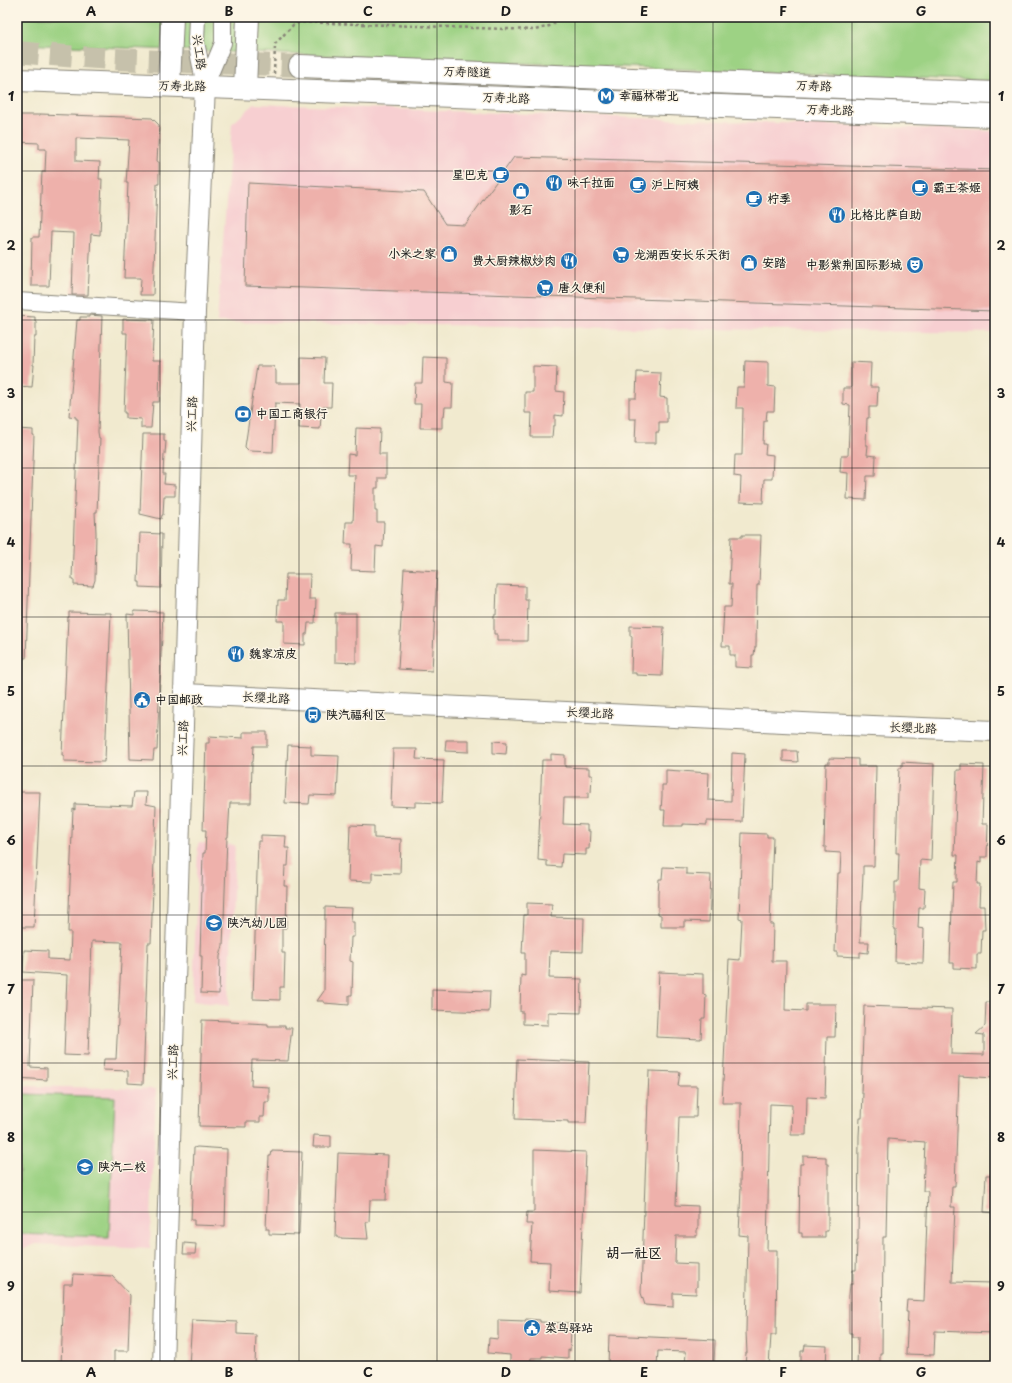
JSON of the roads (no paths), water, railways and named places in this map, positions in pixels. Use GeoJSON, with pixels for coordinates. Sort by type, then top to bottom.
{"type":"FeatureCollection","features":[{"type":"Feature","properties":{"kind":"main road"},"geometry":{"type":"LineString","coordinates":[[169,85],[172,17]]}},
{"type":"Feature","properties":{"kind":"main road"},"geometry":{"type":"LineString","coordinates":[[245,88],[248,17]]}},
{"type":"Feature","properties":{"kind":"main road","name":"万寿隧道"},"geometry":{"type":"LineString","coordinates":[[300,66],[634,78]]}},
{"type":"Feature","properties":{"kind":"main road","name":"万寿路"},"geometry":{"type":"LineString","coordinates":[[634,78],[995,93]]}},
{"type":"Feature","properties":{"kind":"main road","name":"万寿北路"},"geometry":{"type":"LineString","coordinates":[[17,80],[995,116]]}},
{"type":"Feature","properties":{"kind":"main road"},"geometry":{"type":"LineString","coordinates":[[890,112],[964,92]]}},
{"type":"Feature","properties":{"kind":"street","name":"兴工路"},"geometry":{"type":"LineString","coordinates":[[163,1366],[195,312],[204,86],[196,42],[196,17]]}},
{"type":"Feature","properties":{"kind":"street","name":"兴工路"},"geometry":{"type":"LineString","coordinates":[[204,86],[223,43],[224,17]]}},
{"type":"Feature","properties":{"kind":"street"},"geometry":{"type":"LineString","coordinates":[[17,301],[195,312]]}},
{"type":"Feature","properties":{"kind":"street","name":"长缨北路"},"geometry":{"type":"LineString","coordinates":[[184,694],[995,731]]}},
{"type":"Feature","properties":{"kind":"tunnel"},"geometry":{"type":"LineString","coordinates":[[17,52],[123,59],[300,66]]}},
{"type":"Feature","properties":{"kind":"place","name":"幸福林带北"},"geometry":{"type":"Point","coordinates":[606,96]}},
{"type":"Feature","properties":{"kind":"place","name":"星巴克"},"geometry":{"type":"Point","coordinates":[501,175]}},
{"type":"Feature","properties":{"kind":"place","name":"味千拉面"},"geometry":{"type":"Point","coordinates":[554,183]}},
{"type":"Feature","properties":{"kind":"place","name":"沪上阿姨"},"geometry":{"type":"Point","coordinates":[638,185]}},
{"type":"Feature","properties":{"kind":"place","name":"霸王茶姬"},"geometry":{"type":"Point","coordinates":[920,188]}},
{"type":"Feature","properties":{"kind":"place","name":"影石"},"geometry":{"type":"Point","coordinates":[521,191]}},
{"type":"Feature","properties":{"kind":"place","name":"柠季"},"geometry":{"type":"Point","coordinates":[754,199]}},
{"type":"Feature","properties":{"kind":"place","name":"比格比萨自助"},"geometry":{"type":"Point","coordinates":[837,215]}},
{"type":"Feature","properties":{"kind":"place","name":"小米之家"},"geometry":{"type":"Point","coordinates":[449,254]}},
{"type":"Feature","properties":{"kind":"place","name":"龙湖西安长乐天街"},"geometry":{"type":"Point","coordinates":[621,255]}},
{"type":"Feature","properties":{"kind":"place","name":"费大厨辣椒炒肉"},"geometry":{"type":"Point","coordinates":[569,261]}},
{"type":"Feature","properties":{"kind":"place","name":"安踏"},"geometry":{"type":"Point","coordinates":[749,263]}},
{"type":"Feature","properties":{"kind":"place","name":"中影紫荆国际影城"},"geometry":{"type":"Point","coordinates":[915,265]}},
{"type":"Feature","properties":{"kind":"place","name":"唐久便利"},"geometry":{"type":"Point","coordinates":[545,288]}},
{"type":"Feature","properties":{"kind":"place","name":"中国工商银行"},"geometry":{"type":"Point","coordinates":[243,414]}},
{"type":"Feature","properties":{"kind":"place","name":"魏家凉皮"},"geometry":{"type":"Point","coordinates":[236,654]}},
{"type":"Feature","properties":{"kind":"place","name":"中国邮政"},"geometry":{"type":"Point","coordinates":[142,700]}},
{"type":"Feature","properties":{"kind":"place","name":"陕汽福利区"},"geometry":{"type":"Point","coordinates":[313,715]}},
{"type":"Feature","properties":{"kind":"place","name":"陕汽幼儿园"},"geometry":{"type":"Point","coordinates":[214,923]}},
{"type":"Feature","properties":{"kind":"place","name":"陕汽二校"},"geometry":{"type":"Point","coordinates":[85,1167]}},
{"type":"Feature","properties":{"kind":"place","name":"菜鸟驿站"},"geometry":{"type":"Point","coordinates":[532,1328]}},
{"type":"Feature","properties":{"kind":"district","name":"胡一社区"},"geometry":{"type":"Point","coordinates":[634,1253]}}]}
